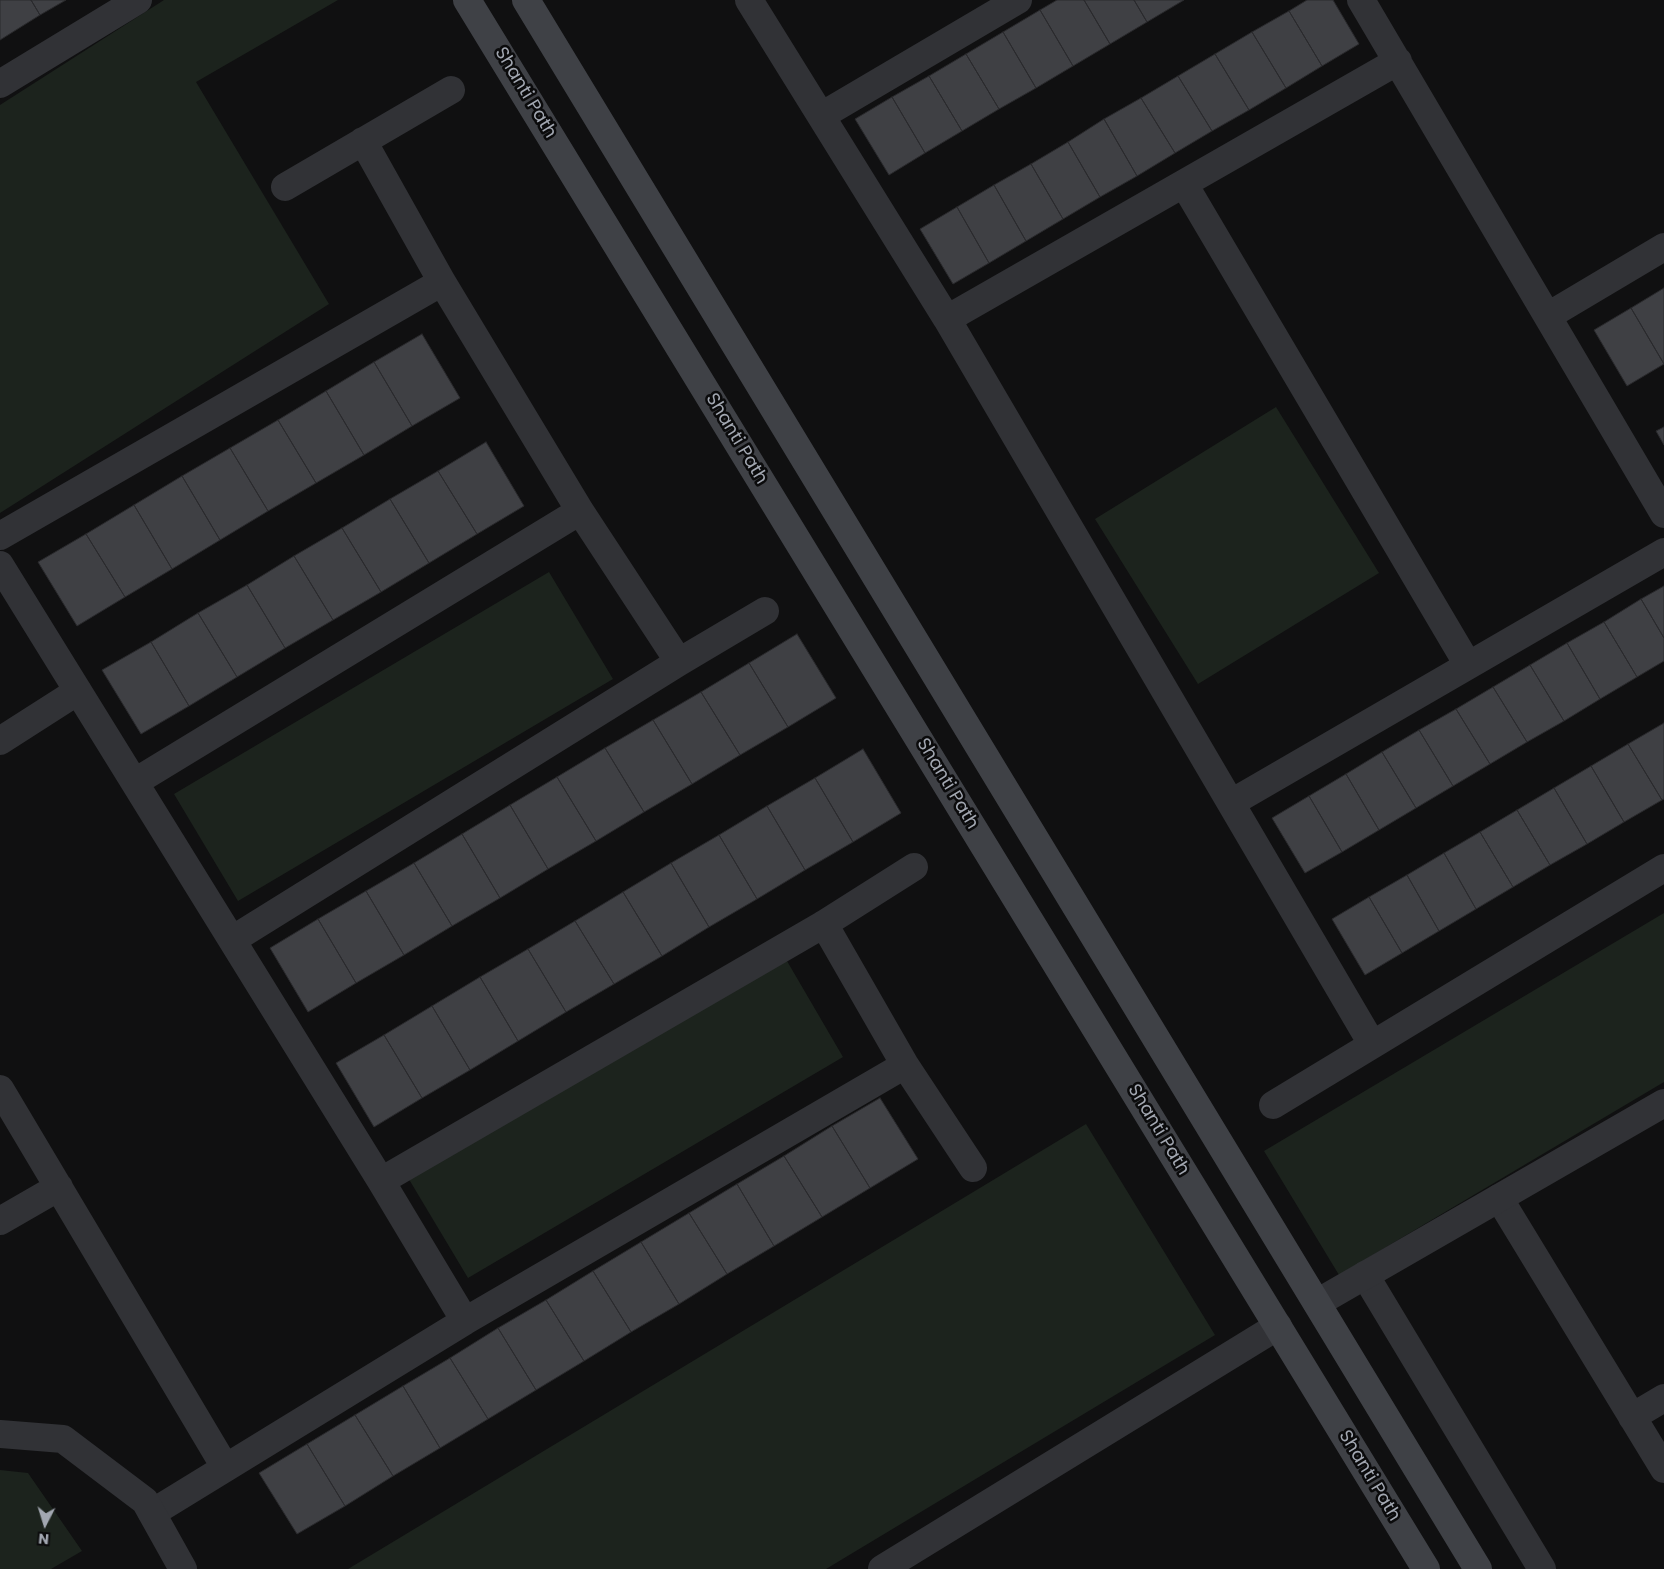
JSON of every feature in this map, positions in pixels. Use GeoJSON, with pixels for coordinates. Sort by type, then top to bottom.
{"type":"FeatureCollection","features":[{"type":"Feature","properties":{"kind":"main road","name":"Shanti Path"},"geometry":{"type":"LineString","coordinates":[[467,0],[1426,1569]]}},
{"type":"Feature","properties":{"kind":"main road"},"geometry":{"type":"LineString","coordinates":[[526,0],[1478,1569]]}},
{"type":"Feature","properties":{"kind":"street"},"geometry":{"type":"LineString","coordinates":[[0,84],[138,0]]}},
{"type":"Feature","properties":{"kind":"street"},"geometry":{"type":"LineString","coordinates":[[749,0],[947,319],[1372,1044]]}},
{"type":"Feature","properties":{"kind":"street"},"geometry":{"type":"LineString","coordinates":[[821,116],[1018,0]]}},
{"type":"Feature","properties":{"kind":"street"},"geometry":{"type":"LineString","coordinates":[[1362,0],[1664,514]]}},
{"type":"Feature","properties":{"kind":"street"},"geometry":{"type":"LineString","coordinates":[[947,319],[1398,61]]}},
{"type":"Feature","properties":{"kind":"street"},"geometry":{"type":"LineString","coordinates":[[285,187],[451,90]]}},
{"type":"Feature","properties":{"kind":"street"},"geometry":{"type":"LineString","coordinates":[[363,141],[442,282],[580,511],[679,662]]}},
{"type":"Feature","properties":{"kind":"street"},"geometry":{"type":"LineString","coordinates":[[1184,184],[1468,665]]}},
{"type":"Feature","properties":{"kind":"street"},"geometry":{"type":"LineString","coordinates":[[1548,316],[1664,248]]}},
{"type":"Feature","properties":{"kind":"street"},"geometry":{"type":"LineString","coordinates":[[0,536],[442,282]]}},
{"type":"Feature","properties":{"kind":"street"},"geometry":{"type":"LineString","coordinates":[[135,782],[580,511]]}},
{"type":"Feature","properties":{"kind":"street"},"geometry":{"type":"LineString","coordinates":[[1231,803],[1664,552]]}},
{"type":"Feature","properties":{"kind":"street"},"geometry":{"type":"LineString","coordinates":[[0,564],[381,1181],[465,1321]]}},
{"type":"Feature","properties":{"kind":"street"},"geometry":{"type":"LineString","coordinates":[[232,940],[679,662],[766,611]]}},
{"type":"Feature","properties":{"kind":"street"},"geometry":{"type":"LineString","coordinates":[[0,741],[78,691]]}},
{"type":"Feature","properties":{"kind":"street"},"geometry":{"type":"LineString","coordinates":[[381,1181],[824,924],[914,867]]}},
{"type":"Feature","properties":{"kind":"street"},"geometry":{"type":"LineString","coordinates":[[1273,1105],[1664,868]]}},
{"type":"Feature","properties":{"kind":"street"},"geometry":{"type":"LineString","coordinates":[[824,924],[905,1065],[973,1168]]}},
{"type":"Feature","properties":{"kind":"street"},"geometry":{"type":"LineString","coordinates":[[152,1513],[465,1321],[905,1065]]}},
{"type":"Feature","properties":{"kind":"street"},"geometry":{"type":"LineString","coordinates":[[0,1088],[225,1467]]}},
{"type":"Feature","properties":{"kind":"street"},"geometry":{"type":"LineString","coordinates":[[1317,1303],[1664,1103]]}},
{"type":"Feature","properties":{"kind":"street"},"geometry":{"type":"LineString","coordinates":[[0,1221],[59,1187]]}},
{"type":"Feature","properties":{"kind":"street"},"geometry":{"type":"LineString","coordinates":[[1499,1198],[1664,1469]]}},
{"type":"Feature","properties":{"kind":"street"},"geometry":{"type":"LineString","coordinates":[[1365,1275],[1542,1569]]}},
{"type":"Feature","properties":{"kind":"street"},"geometry":{"type":"LineString","coordinates":[[882,1569],[1278,1326]]}},
{"type":"Feature","properties":{"kind":"street"},"geometry":{"type":"LineString","coordinates":[[1632,1417],[1664,1398]]}},
{"type":"Feature","properties":{"kind":"street"},"geometry":{"type":"LineString","coordinates":[[0,1434],[63,1439],[144,1501],[183,1569]]}},
{"type":"Feature","properties":{"kind":"shaded area"},"geometry":{"type":"Polygon","coordinates":[[[164,0],[338,0],[196,82],[329,304],[0,513],[0,105],[164,0]]]}},
{"type":"Feature","properties":{"kind":"shaded area"},"geometry":{"type":"Polygon","coordinates":[[[1276,407],[1379,573],[1198,684],[1095,519],[1276,407]]]}},
{"type":"Feature","properties":{"kind":"shaded area"},"geometry":{"type":"Polygon","coordinates":[[[549,572],[613,679],[238,901],[174,794],[549,572]]]}},
{"type":"Feature","properties":{"kind":"shaded area"},"geometry":{"type":"Polygon","coordinates":[[[1664,913],[1664,1082],[1339,1275],[1264,1151],[1664,913]]]}},
{"type":"Feature","properties":{"kind":"shaded area"},"geometry":{"type":"Polygon","coordinates":[[[780,949],[843,1057],[468,1278],[404,1171],[780,949]]]}},
{"type":"Feature","properties":{"kind":"shaded area"},"geometry":{"type":"Polygon","coordinates":[[[1086,1124],[1215,1335],[826,1569],[348,1569],[1086,1124]]]}},
{"type":"Feature","properties":{"kind":"shaded area"},"geometry":{"type":"Polygon","coordinates":[[[0,1470],[28,1473],[82,1551],[51,1569],[0,1569],[0,1470]]]}},
{"type":"Feature","properties":{"kind":"building"},"geometry":{"type":"Polygon","coordinates":[[[0,0],[31,0],[40,15],[0,40],[0,0]]]}},
{"type":"Feature","properties":{"kind":"building"},"geometry":{"type":"Polygon","coordinates":[[[31,0],[66,0],[40,15],[31,0]]]}},
{"type":"Feature","properties":{"kind":"building"},"geometry":{"type":"Polygon","coordinates":[[[1057,0],[1084,0],[1110,44],[1073,66],[1040,10],[1057,0]]]}},
{"type":"Feature","properties":{"kind":"building"},"geometry":{"type":"Polygon","coordinates":[[[1084,0],[1134,0],[1147,22],[1110,44],[1084,0]]]}},
{"type":"Feature","properties":{"kind":"building"},"geometry":{"type":"Polygon","coordinates":[[[1134,0],[1184,0],[1147,22],[1134,0]]]}},
{"type":"Feature","properties":{"kind":"building"},"geometry":{"type":"Polygon","coordinates":[[[1307,0],[1333,0],[1359,44],[1322,66],[1289,11],[1307,0]]]}},
{"type":"Feature","properties":{"kind":"building"},"geometry":{"type":"Polygon","coordinates":[[[1040,10],[1073,66],[1036,88],[1003,32],[1040,10]]]}},
{"type":"Feature","properties":{"kind":"building"},"geometry":{"type":"Polygon","coordinates":[[[1289,11],[1322,66],[1286,88],[1252,32],[1289,11]]]}},
{"type":"Feature","properties":{"kind":"building"},"geometry":{"type":"Polygon","coordinates":[[[1003,32],[1036,88],[999,109],[966,54],[1003,32]]]}},
{"type":"Feature","properties":{"kind":"building"},"geometry":{"type":"Polygon","coordinates":[[[1252,32],[1286,88],[1249,110],[1215,54],[1252,32]]]}},
{"type":"Feature","properties":{"kind":"building"},"geometry":{"type":"Polygon","coordinates":[[[966,54],[999,109],[962,131],[929,76],[966,54]]]}},
{"type":"Feature","properties":{"kind":"building"},"geometry":{"type":"Polygon","coordinates":[[[1215,54],[1249,110],[1212,131],[1178,76],[1215,54]]]}},
{"type":"Feature","properties":{"kind":"building"},"geometry":{"type":"Polygon","coordinates":[[[929,76],[962,131],[925,153],[892,97],[929,76]]]}},
{"type":"Feature","properties":{"kind":"building"},"geometry":{"type":"Polygon","coordinates":[[[1178,76],[1212,131],[1175,153],[1141,98],[1178,76]]]}},
{"type":"Feature","properties":{"kind":"building"},"geometry":{"type":"Polygon","coordinates":[[[892,97],[925,153],[889,175],[855,119],[892,97]]]}},
{"type":"Feature","properties":{"kind":"building"},"geometry":{"type":"Polygon","coordinates":[[[1141,98],[1175,153],[1137,176],[1104,119],[1141,98]]]}},
{"type":"Feature","properties":{"kind":"building"},"geometry":{"type":"Polygon","coordinates":[[[1104,119],[1137,176],[1100,197],[1068,142],[1104,119]]]}},
{"type":"Feature","properties":{"kind":"building"},"geometry":{"type":"Polygon","coordinates":[[[1068,142],[1100,197],[1063,219],[1031,164],[1068,142]]]}},
{"type":"Feature","properties":{"kind":"building"},"geometry":{"type":"Polygon","coordinates":[[[1031,164],[1063,219],[1026,241],[994,185],[1031,164]]]}},
{"type":"Feature","properties":{"kind":"building"},"geometry":{"type":"Polygon","coordinates":[[[994,185],[1026,241],[989,263],[957,207],[994,185]]]}},
{"type":"Feature","properties":{"kind":"building"},"geometry":{"type":"Polygon","coordinates":[[[957,207],[989,263],[953,284],[920,229],[957,207]]]}},
{"type":"Feature","properties":{"kind":"building"},"geometry":{"type":"Polygon","coordinates":[[[1664,288],[1664,364],[1631,308],[1664,288]]]}},
{"type":"Feature","properties":{"kind":"building"},"geometry":{"type":"Polygon","coordinates":[[[1631,308],[1664,364],[1627,386],[1594,330],[1631,308]]]}},
{"type":"Feature","properties":{"kind":"building"},"geometry":{"type":"Polygon","coordinates":[[[422,334],[460,398],[412,426],[374,362],[422,334]]]}},
{"type":"Feature","properties":{"kind":"building"},"geometry":{"type":"Polygon","coordinates":[[[374,362],[412,426],[364,455],[326,391],[374,362]]]}},
{"type":"Feature","properties":{"kind":"building"},"geometry":{"type":"Polygon","coordinates":[[[326,391],[364,455],[316,483],[278,420],[326,391]]]}},
{"type":"Feature","properties":{"kind":"building"},"geometry":{"type":"Polygon","coordinates":[[[278,420],[316,483],[268,511],[230,448],[278,420]]]}},
{"type":"Feature","properties":{"kind":"building"},"geometry":{"type":"Polygon","coordinates":[[[1664,427],[1664,445],[1656,431],[1664,427]]]}},
{"type":"Feature","properties":{"kind":"building"},"geometry":{"type":"Polygon","coordinates":[[[486,442],[524,506],[477,534],[438,471],[486,442]]]}},
{"type":"Feature","properties":{"kind":"building"},"geometry":{"type":"Polygon","coordinates":[[[230,448],[268,511],[220,540],[182,476],[230,448]]]}},
{"type":"Feature","properties":{"kind":"building"},"geometry":{"type":"Polygon","coordinates":[[[438,471],[477,534],[429,563],[390,499],[438,471]]]}},
{"type":"Feature","properties":{"kind":"building"},"geometry":{"type":"Polygon","coordinates":[[[182,476],[220,540],[172,569],[134,505],[182,476]]]}},
{"type":"Feature","properties":{"kind":"building"},"geometry":{"type":"Polygon","coordinates":[[[390,499],[429,563],[381,592],[342,528],[390,499]]]}},
{"type":"Feature","properties":{"kind":"building"},"geometry":{"type":"Polygon","coordinates":[[[134,505],[172,569],[125,597],[86,534],[134,505]]]}},
{"type":"Feature","properties":{"kind":"building"},"geometry":{"type":"Polygon","coordinates":[[[342,528],[381,592],[333,620],[294,556],[342,528]]]}},
{"type":"Feature","properties":{"kind":"building"},"geometry":{"type":"Polygon","coordinates":[[[86,534],[125,597],[77,626],[38,562],[86,534]]]}},
{"type":"Feature","properties":{"kind":"building"},"geometry":{"type":"Polygon","coordinates":[[[294,556],[333,620],[285,648],[247,585],[294,556]]]}},
{"type":"Feature","properties":{"kind":"building"},"geometry":{"type":"Polygon","coordinates":[[[247,585],[285,648],[237,677],[198,613],[247,585]]]}},
{"type":"Feature","properties":{"kind":"building"},"geometry":{"type":"Polygon","coordinates":[[[1664,586],[1664,638],[1641,599],[1664,586]]]}},
{"type":"Feature","properties":{"kind":"building"},"geometry":{"type":"Polygon","coordinates":[[[1641,599],[1664,638],[1664,661],[1637,677],[1604,622],[1641,599]]]}},
{"type":"Feature","properties":{"kind":"building"},"geometry":{"type":"Polygon","coordinates":[[[198,613],[237,677],[189,706],[151,642],[198,613]]]}},
{"type":"Feature","properties":{"kind":"building"},"geometry":{"type":"Polygon","coordinates":[[[1604,622],[1637,677],[1600,699],[1567,643],[1604,622]]]}},
{"type":"Feature","properties":{"kind":"building"},"geometry":{"type":"Polygon","coordinates":[[[797,634],[836,698],[788,727],[749,663],[797,634]]]}},
{"type":"Feature","properties":{"kind":"building"},"geometry":{"type":"Polygon","coordinates":[[[151,642],[189,706],[141,734],[102,670],[151,642]]]}},
{"type":"Feature","properties":{"kind":"building"},"geometry":{"type":"Polygon","coordinates":[[[1567,643],[1600,699],[1564,721],[1530,665],[1567,643]]]}},
{"type":"Feature","properties":{"kind":"building"},"geometry":{"type":"Polygon","coordinates":[[[749,663],[788,727],[740,755],[701,692],[749,663]]]}},
{"type":"Feature","properties":{"kind":"building"},"geometry":{"type":"Polygon","coordinates":[[[1530,665],[1564,721],[1527,742],[1493,687],[1530,665]]]}},
{"type":"Feature","properties":{"kind":"building"},"geometry":{"type":"Polygon","coordinates":[[[1493,687],[1527,742],[1490,764],[1456,709],[1493,687]]]}},
{"type":"Feature","properties":{"kind":"building"},"geometry":{"type":"Polygon","coordinates":[[[701,692],[740,755],[692,784],[653,720],[701,692]]]}},
{"type":"Feature","properties":{"kind":"building"},"geometry":{"type":"Polygon","coordinates":[[[1456,709],[1490,764],[1453,786],[1419,730],[1456,709]]]}},
{"type":"Feature","properties":{"kind":"building"},"geometry":{"type":"Polygon","coordinates":[[[653,720],[692,784],[644,812],[605,748],[653,720]]]}},
{"type":"Feature","properties":{"kind":"building"},"geometry":{"type":"Polygon","coordinates":[[[1664,723],[1664,799],[1662,800],[1628,744],[1664,723]]]}},
{"type":"Feature","properties":{"kind":"building"},"geometry":{"type":"Polygon","coordinates":[[[1419,730],[1453,786],[1416,808],[1382,752],[1419,730]]]}},
{"type":"Feature","properties":{"kind":"building"},"geometry":{"type":"Polygon","coordinates":[[[1628,744],[1662,800],[1624,822],[1591,766],[1628,744]]]}},
{"type":"Feature","properties":{"kind":"building"},"geometry":{"type":"Polygon","coordinates":[[[605,748],[644,812],[596,841],[557,777],[605,748]]]}},
{"type":"Feature","properties":{"kind":"building"},"geometry":{"type":"Polygon","coordinates":[[[863,749],[901,813],[853,842],[815,778],[863,749]]]}},
{"type":"Feature","properties":{"kind":"building"},"geometry":{"type":"Polygon","coordinates":[[[1382,752],[1416,808],[1379,830],[1346,774],[1382,752]]]}},
{"type":"Feature","properties":{"kind":"building"},"geometry":{"type":"Polygon","coordinates":[[[1591,766],[1624,822],[1587,844],[1554,788],[1591,766]]]}},
{"type":"Feature","properties":{"kind":"building"},"geometry":{"type":"Polygon","coordinates":[[[1346,774],[1379,830],[1342,852],[1309,796],[1346,774]]]}},
{"type":"Feature","properties":{"kind":"building"},"geometry":{"type":"Polygon","coordinates":[[[557,777],[596,841],[548,869],[510,805],[557,777]]]}},
{"type":"Feature","properties":{"kind":"building"},"geometry":{"type":"Polygon","coordinates":[[[815,778],[853,842],[805,870],[767,806],[815,778]]]}},
{"type":"Feature","properties":{"kind":"building"},"geometry":{"type":"Polygon","coordinates":[[[1554,788],[1587,844],[1550,865],[1517,810],[1554,788]]]}},
{"type":"Feature","properties":{"kind":"building"},"geometry":{"type":"Polygon","coordinates":[[[1309,796],[1342,852],[1305,873],[1272,818],[1309,796]]]}},
{"type":"Feature","properties":{"kind":"building"},"geometry":{"type":"Polygon","coordinates":[[[510,805],[548,869],[500,898],[462,834],[510,805]]]}},
{"type":"Feature","properties":{"kind":"building"},"geometry":{"type":"Polygon","coordinates":[[[767,806],[805,870],[757,899],[719,835],[767,806]]]}},
{"type":"Feature","properties":{"kind":"building"},"geometry":{"type":"Polygon","coordinates":[[[1517,810],[1550,865],[1513,887],[1480,832],[1517,810]]]}},
{"type":"Feature","properties":{"kind":"building"},"geometry":{"type":"Polygon","coordinates":[[[1480,832],[1513,887],[1476,909],[1444,853],[1480,832]]]}},
{"type":"Feature","properties":{"kind":"building"},"geometry":{"type":"Polygon","coordinates":[[[462,834],[500,898],[452,926],[414,863],[462,834]]]}},
{"type":"Feature","properties":{"kind":"building"},"geometry":{"type":"Polygon","coordinates":[[[719,835],[757,899],[709,927],[671,863],[719,835]]]}},
{"type":"Feature","properties":{"kind":"building"},"geometry":{"type":"Polygon","coordinates":[[[1444,853],[1476,909],[1439,931],[1407,875],[1444,853]]]}},
{"type":"Feature","properties":{"kind":"building"},"geometry":{"type":"Polygon","coordinates":[[[414,863],[452,926],[404,955],[366,891],[414,863]]]}},
{"type":"Feature","properties":{"kind":"building"},"geometry":{"type":"Polygon","coordinates":[[[671,863],[709,927],[662,956],[623,892],[671,863]]]}},
{"type":"Feature","properties":{"kind":"building"},"geometry":{"type":"Polygon","coordinates":[[[1407,875],[1439,931],[1402,953],[1369,897],[1407,875]]]}},
{"type":"Feature","properties":{"kind":"building"},"geometry":{"type":"Polygon","coordinates":[[[366,891],[404,955],[356,983],[318,919],[366,891]]]}},
{"type":"Feature","properties":{"kind":"building"},"geometry":{"type":"Polygon","coordinates":[[[623,892],[662,956],[614,984],[575,921],[623,892]]]}},
{"type":"Feature","properties":{"kind":"building"},"geometry":{"type":"Polygon","coordinates":[[[1369,897],[1402,953],[1365,975],[1332,919],[1369,897]]]}},
{"type":"Feature","properties":{"kind":"building"},"geometry":{"type":"Polygon","coordinates":[[[318,919],[356,983],[308,1012],[270,948],[318,919]]]}},
{"type":"Feature","properties":{"kind":"building"},"geometry":{"type":"Polygon","coordinates":[[[575,921],[614,984],[566,1012],[528,949],[575,921]]]}},
{"type":"Feature","properties":{"kind":"building"},"geometry":{"type":"Polygon","coordinates":[[[528,949],[566,1012],[518,1041],[480,977],[528,949]]]}},
{"type":"Feature","properties":{"kind":"building"},"geometry":{"type":"Polygon","coordinates":[[[480,977],[518,1041],[470,1070],[432,1006],[480,977]]]}},
{"type":"Feature","properties":{"kind":"building"},"geometry":{"type":"Polygon","coordinates":[[[432,1006],[470,1070],[422,1098],[384,1035],[432,1006]]]}},
{"type":"Feature","properties":{"kind":"building"},"geometry":{"type":"Polygon","coordinates":[[[384,1035],[422,1098],[374,1127],[336,1063],[384,1035]]]}},
{"type":"Feature","properties":{"kind":"building"},"geometry":{"type":"Polygon","coordinates":[[[880,1098],[918,1159],[870,1188],[832,1126],[880,1098]]]}},
{"type":"Feature","properties":{"kind":"building"},"geometry":{"type":"Polygon","coordinates":[[[832,1126],[870,1188],[822,1217],[784,1156],[832,1126]]]}},
{"type":"Feature","properties":{"kind":"building"},"geometry":{"type":"Polygon","coordinates":[[[784,1156],[822,1217],[774,1246],[737,1184],[784,1156]]]}},
{"type":"Feature","properties":{"kind":"building"},"geometry":{"type":"Polygon","coordinates":[[[737,1184],[774,1246],[727,1274],[689,1213],[737,1184]]]}},
{"type":"Feature","properties":{"kind":"building"},"geometry":{"type":"Polygon","coordinates":[[[689,1213],[727,1274],[679,1304],[641,1242],[689,1213]]]}},
{"type":"Feature","properties":{"kind":"building"},"geometry":{"type":"Polygon","coordinates":[[[641,1242],[679,1304],[631,1332],[593,1271],[641,1242]]]}},
{"type":"Feature","properties":{"kind":"building"},"geometry":{"type":"Polygon","coordinates":[[[593,1271],[631,1332],[584,1361],[546,1300],[593,1271]]]}},
{"type":"Feature","properties":{"kind":"building"},"geometry":{"type":"Polygon","coordinates":[[[546,1300],[584,1361],[536,1390],[498,1328],[546,1300]]]}},
{"type":"Feature","properties":{"kind":"building"},"geometry":{"type":"Polygon","coordinates":[[[498,1328],[536,1390],[488,1419],[450,1358],[498,1328]]]}},
{"type":"Feature","properties":{"kind":"building"},"geometry":{"type":"Polygon","coordinates":[[[450,1358],[488,1419],[440,1448],[403,1386],[450,1358]]]}},
{"type":"Feature","properties":{"kind":"building"},"geometry":{"type":"Polygon","coordinates":[[[403,1386],[440,1448],[393,1476],[355,1415],[403,1386]]]}},
{"type":"Feature","properties":{"kind":"building"},"geometry":{"type":"Polygon","coordinates":[[[355,1415],[393,1476],[345,1506],[307,1444],[355,1415]]]}},
{"type":"Feature","properties":{"kind":"building"},"geometry":{"type":"Polygon","coordinates":[[[307,1444],[345,1506],[297,1534],[259,1473],[307,1444]]]}}]}
